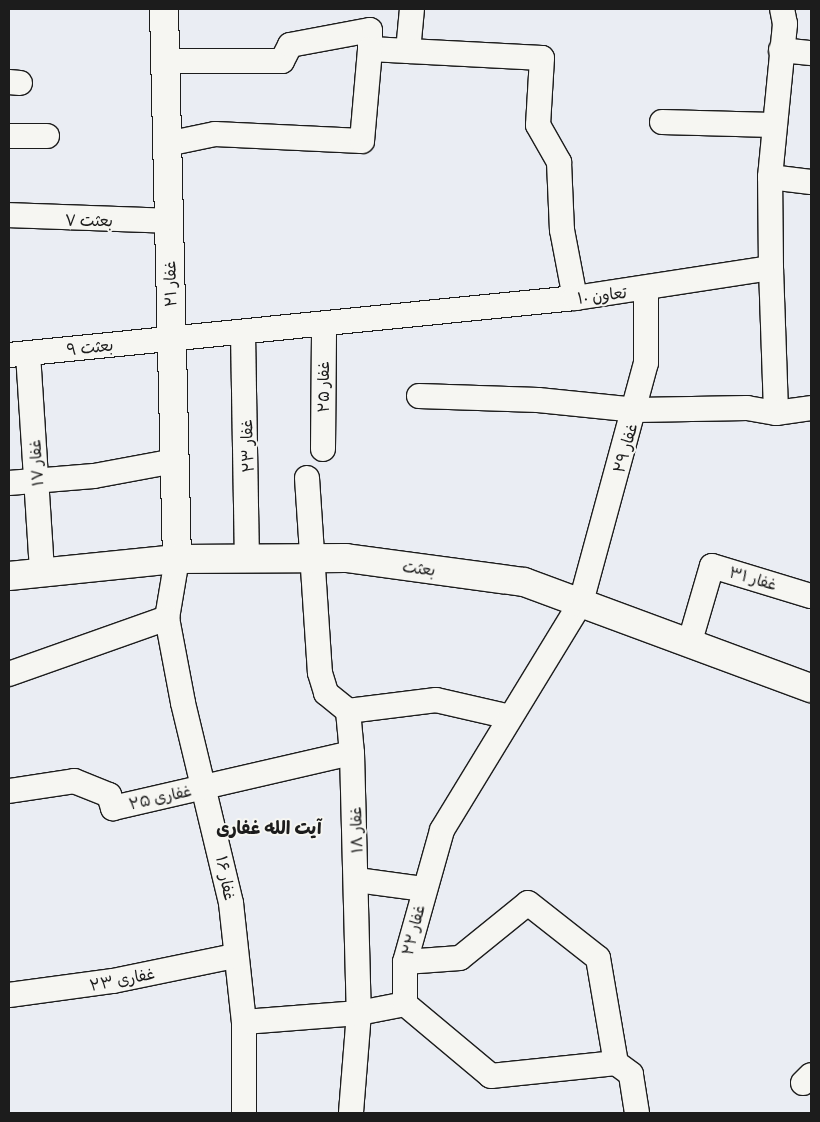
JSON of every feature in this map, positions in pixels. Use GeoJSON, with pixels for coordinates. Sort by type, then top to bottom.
{"type":"FeatureCollection","features":[{"type":"Feature","properties":{"kind":"street","name":"غفار ۲۱"},"geometry":{"type":"LineString","coordinates":[[164,9],[177,559]]}},
{"type":"Feature","properties":{"kind":"street"},"geometry":{"type":"LineString","coordinates":[[408,51],[412,9]]}},
{"type":"Feature","properties":{"kind":"street"},"geometry":{"type":"LineString","coordinates":[[776,413],[770,177],[772,125],[785,24],[782,9]]}},
{"type":"Feature","properties":{"kind":"street"},"geometry":{"type":"LineString","coordinates":[[165,62],[282,62],[290,45],[370,30],[362,141],[215,134],[167,144]]}},
{"type":"Feature","properties":{"kind":"street"},"geometry":{"type":"LineString","coordinates":[[370,49],[542,58],[538,125],[559,162],[562,230],[575,298]]}},
{"type":"Feature","properties":{"kind":"street"},"geometry":{"type":"LineString","coordinates":[[781,50],[811,53]]}},
{"type":"Feature","properties":{"kind":"street"},"geometry":{"type":"LineString","coordinates":[[662,122],[772,125]]}},
{"type":"Feature","properties":{"kind":"street"},"geometry":{"type":"LineString","coordinates":[[9,136],[47,136]]}},
{"type":"Feature","properties":{"kind":"street"},"geometry":{"type":"LineString","coordinates":[[770,177],[811,182]]}},
{"type":"Feature","properties":{"kind":"street","name":"بعثت ۷"},"geometry":{"type":"LineString","coordinates":[[9,216],[169,221]]}},
{"type":"Feature","properties":{"kind":"street","name":"تعاون ۱۰"},"geometry":{"type":"LineString","coordinates":[[172,338],[324,325],[646,290],[771,268]]}},
{"type":"Feature","properties":{"kind":"street","name":"غفار ۲۹"},"geometry":{"type":"LineString","coordinates":[[581,602],[636,410],[646,363],[646,290]]}},
{"type":"Feature","properties":{"kind":"street","name":"غفار ۲۵"},"geometry":{"type":"LineString","coordinates":[[323,449],[324,325]]}},
{"type":"Feature","properties":{"kind":"street","name":"غفار ۲۳"},"geometry":{"type":"LineString","coordinates":[[243,333],[247,560]]}},
{"type":"Feature","properties":{"kind":"street","name":"بعثت ۹"},"geometry":{"type":"LineString","coordinates":[[18,355],[172,338]]}},
{"type":"Feature","properties":{"kind":"street","name":"غفار ۱۷"},"geometry":{"type":"LineString","coordinates":[[18,355],[38,481],[42,573]]}},
{"type":"Feature","properties":{"kind":"street"},"geometry":{"type":"LineString","coordinates":[[419,396],[538,400],[636,410],[747,408],[776,413],[811,408]]}},
{"type":"Feature","properties":{"kind":"street"},"geometry":{"type":"LineString","coordinates":[[9,483],[38,481],[175,462]]}},
{"type":"Feature","properties":{"kind":"street"},"geometry":{"type":"LineString","coordinates":[[307,478],[315,558],[320,673],[326,693],[348,711],[436,700],[510,717]]}},
{"type":"Feature","properties":{"kind":"street","name":"بعثت"},"geometry":{"type":"LineString","coordinates":[[9,576],[177,559],[346,558],[524,582],[690,641],[811,688]]}},
{"type":"Feature","properties":{"kind":"street","name":"غفار ۱۶"},"geometry":{"type":"LineString","coordinates":[[177,559],[167,618],[183,703],[232,903],[235,956],[244,1022],[244,1113]]}},
{"type":"Feature","properties":{"kind":"street","name":"غفار ۳۱"},"geometry":{"type":"LineString","coordinates":[[690,641],[712,566],[811,596]]}},
{"type":"Feature","properties":{"kind":"street","name":"غفار ۲۲"},"geometry":{"type":"LineString","coordinates":[[405,1004],[405,962],[424,888],[442,830],[581,602]]}},
{"type":"Feature","properties":{"kind":"street"},"geometry":{"type":"LineString","coordinates":[[9,674],[167,618]]}},
{"type":"Feature","properties":{"kind":"street","name":"غفار ۱۸"},"geometry":{"type":"LineString","coordinates":[[348,711],[352,753],[357,880],[359,1013],[351,1113]]}},
{"type":"Feature","properties":{"kind":"street"},"geometry":{"type":"LineString","coordinates":[[204,787],[352,753]]}},
{"type":"Feature","properties":{"kind":"street","name":"غفاری ۲۵"},"geometry":{"type":"LineString","coordinates":[[9,791],[74,782],[109,795],[113,808],[204,787]]}},
{"type":"Feature","properties":{"kind":"street"},"geometry":{"type":"LineString","coordinates":[[357,880],[424,888]]}},
{"type":"Feature","properties":{"kind":"street"},"geometry":{"type":"LineString","coordinates":[[405,962],[460,958],[528,903],[598,958],[616,1063]]}},
{"type":"Feature","properties":{"kind":"street","name":"غفاری ۲۳"},"geometry":{"type":"LineString","coordinates":[[9,995],[66,989],[235,956]]}},
{"type":"Feature","properties":{"kind":"street"},"geometry":{"type":"LineString","coordinates":[[244,1022],[359,1013],[405,1004],[494,1077],[616,1063],[631,1074],[637,1113]]}},
{"type":"Feature","properties":{"kind":"district","name":"آیت الله غفاری"},"geometry":{"type":"Point","coordinates":[269,828]}}]}
